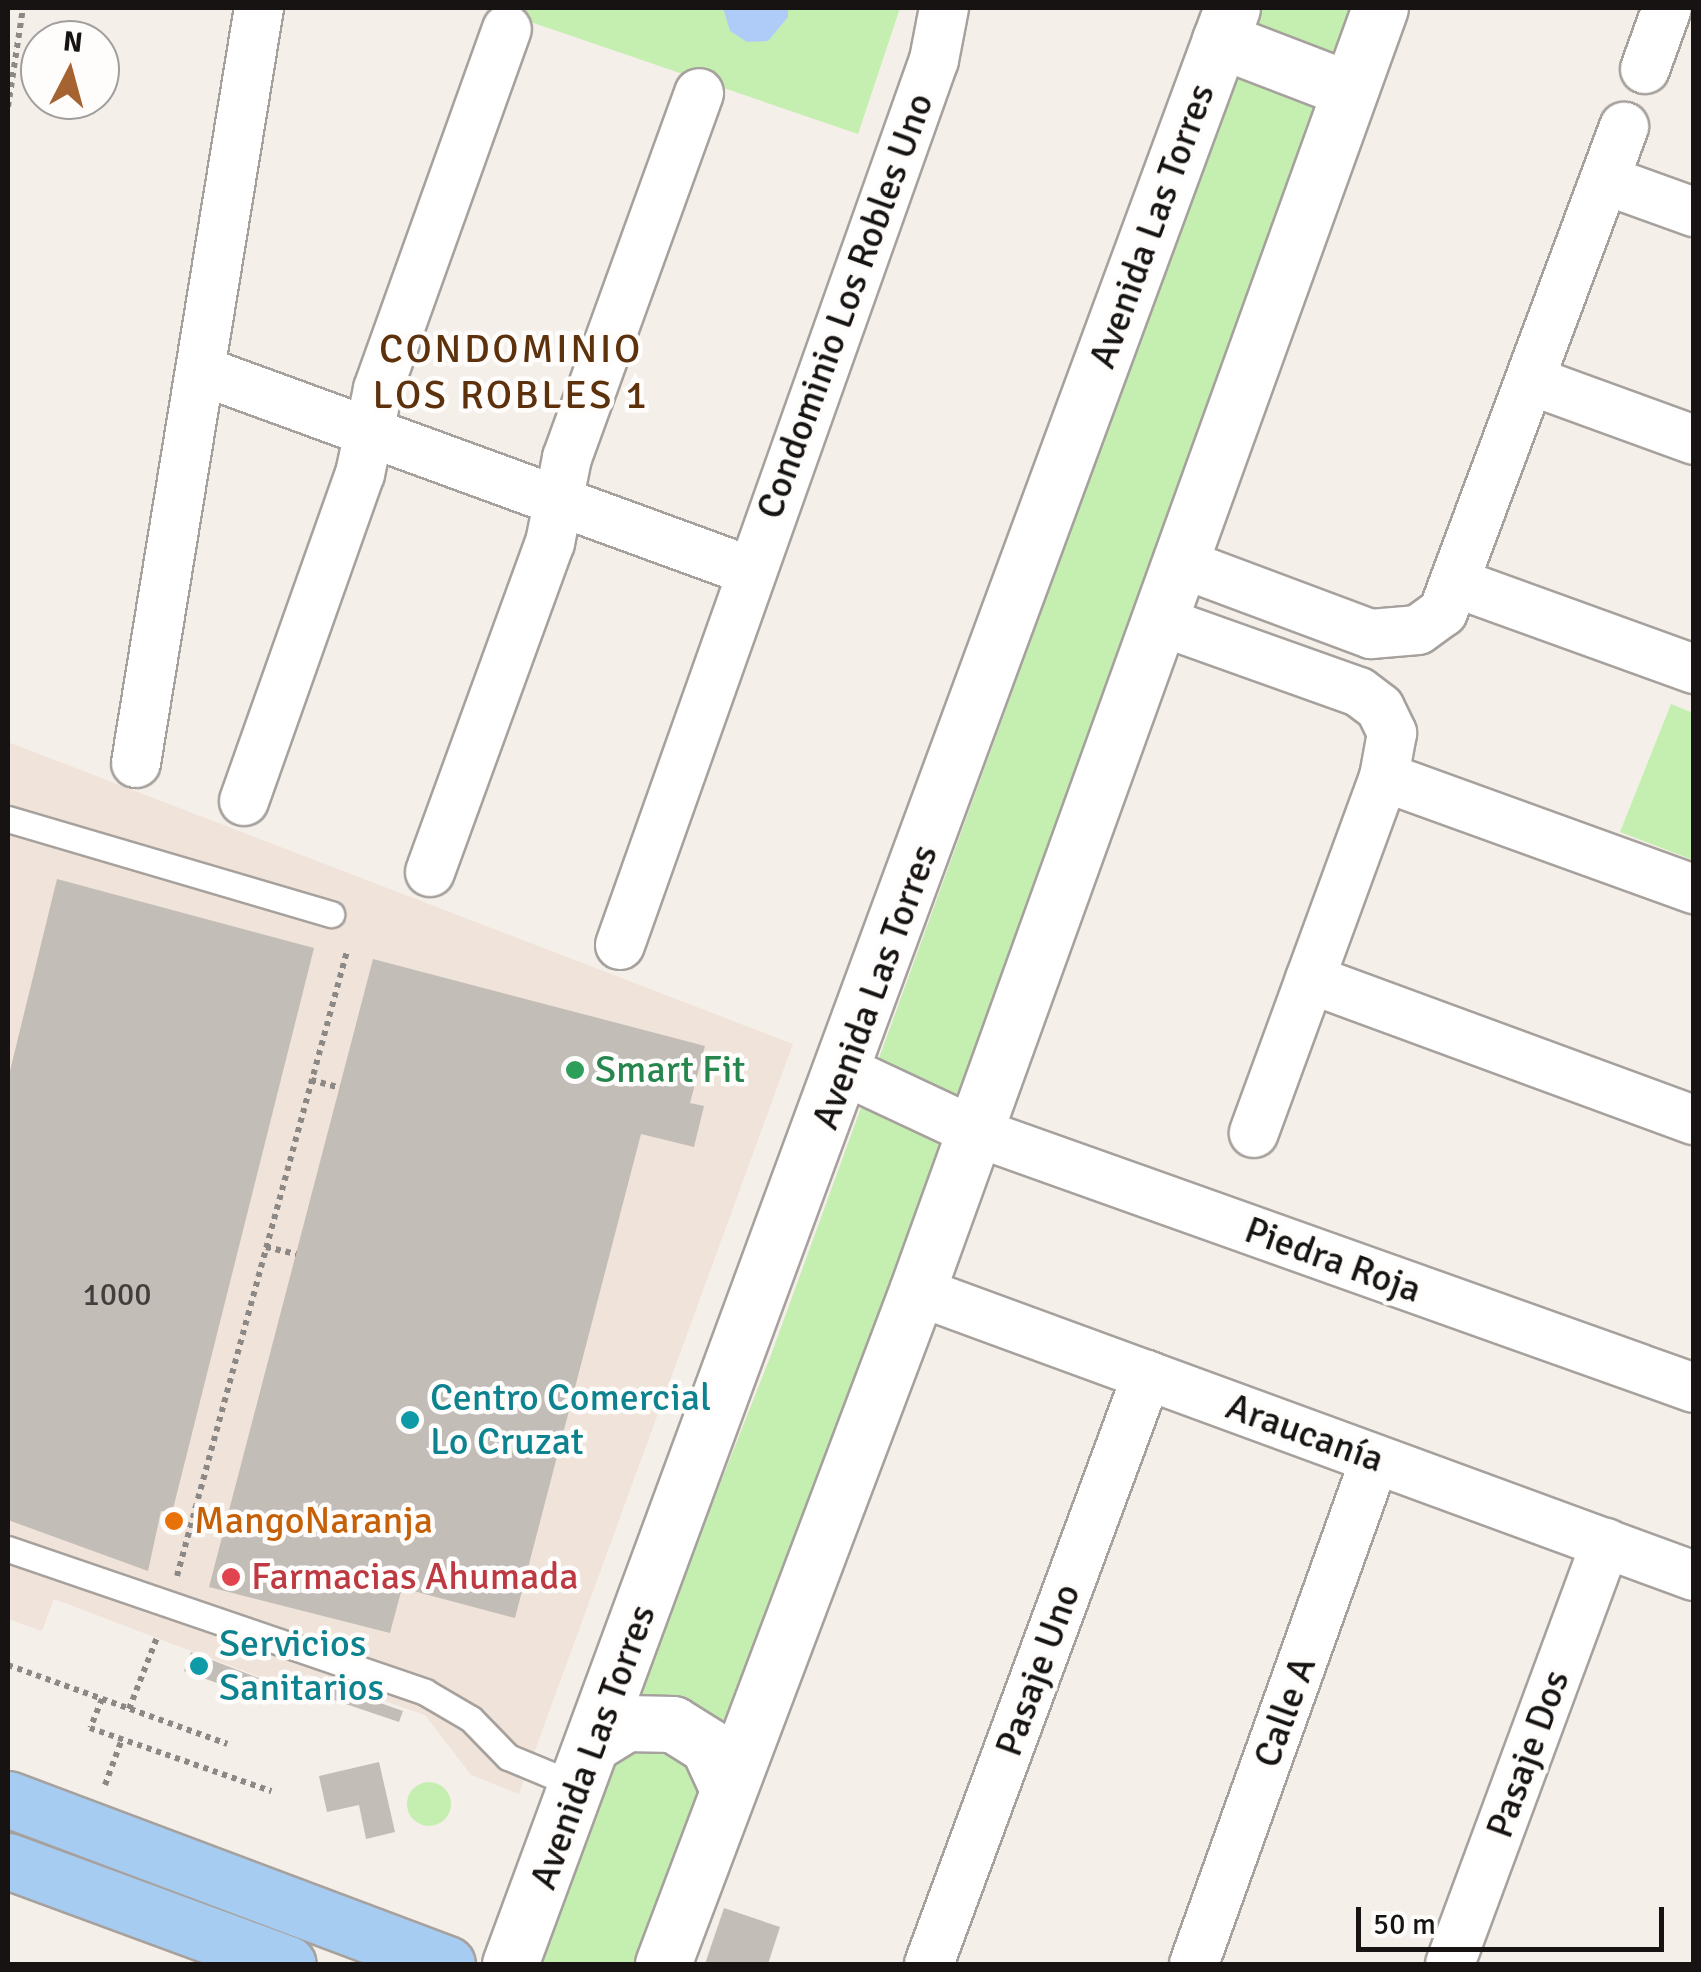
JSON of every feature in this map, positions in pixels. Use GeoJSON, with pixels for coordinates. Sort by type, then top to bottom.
{"type":"FeatureCollection","features":[{"type":"Feature","properties":{"kind":"main road"},"geometry":{"type":"LineString","coordinates":[[8,1799],[447,1964]]}},
{"type":"Feature","properties":{"kind":"main road"},"geometry":{"type":"LineString","coordinates":[[8,1861],[288,1964]]}},
{"type":"Feature","properties":{"kind":"street"},"geometry":{"type":"LineString","coordinates":[[136,763],[188,416],[202,371],[259,8]]}},
{"type":"Feature","properties":{"kind":"street"},"geometry":{"type":"LineString","coordinates":[[663,1964],[917,1290],[1380,8]]}},
{"type":"Feature","properties":{"kind":"street"},"geometry":{"type":"LineString","coordinates":[[1646,70],[1667,8]]}},
{"type":"Feature","properties":{"kind":"street"},"geometry":{"type":"LineString","coordinates":[[1226,24],[1350,90]]}},
{"type":"Feature","properties":{"kind":"street","name":"Avenida Las Torres"},"geometry":{"type":"LineString","coordinates":[[510,1964],[844,1070],[1226,24]]}},
{"type":"Feature","properties":{"kind":"street","name":"Condominio Los Robles Uno"},"geometry":{"type":"LineString","coordinates":[[620,945],[942,25]]}},
{"type":"Feature","properties":{"kind":"street"},"geometry":{"type":"LineString","coordinates":[[244,801],[507,29]]}},
{"type":"Feature","properties":{"kind":"street"},"geometry":{"type":"LineString","coordinates":[[430,872],[559,501],[567,458],[699,93]]}},
{"type":"Feature","properties":{"kind":"street"},"geometry":{"type":"LineString","coordinates":[[1178,562],[1387,636],[1432,622],[1459,584],[1624,127]]}},
{"type":"Feature","properties":{"kind":"street"},"geometry":{"type":"LineString","coordinates":[[1604,180],[1694,212]]}},
{"type":"Feature","properties":{"kind":"street"},"geometry":{"type":"LineString","coordinates":[[202,371],[750,570]]}},
{"type":"Feature","properties":{"kind":"street"},"geometry":{"type":"LineString","coordinates":[[1532,381],[1694,440]]}},
{"type":"Feature","properties":{"kind":"street"},"geometry":{"type":"LineString","coordinates":[[1459,584],[1694,669]]}},
{"type":"Feature","properties":{"kind":"street"},"geometry":{"type":"LineString","coordinates":[[1158,620],[1370,699],[1392,733],[1384,777],[1254,1134]]}},
{"type":"Feature","properties":{"kind":"street"},"geometry":{"type":"LineString","coordinates":[[1384,777],[1694,889]]}},
{"type":"Feature","properties":{"kind":"street"},"geometry":{"type":"LineString","coordinates":[[1310,979],[1694,1120]]}},
{"type":"Feature","properties":{"kind":"street","name":"Piedra Roja"},"geometry":{"type":"LineString","coordinates":[[844,1070],[973,1131],[1694,1388]]}},
{"type":"Feature","properties":{"kind":"street","name":"Araucanía"},"geometry":{"type":"LineString","coordinates":[[917,1290],[1694,1576]]}},
{"type":"Feature","properties":{"kind":"street","name":"Pasaje Uno"},"geometry":{"type":"LineString","coordinates":[[929,1964],[1147,1375]]}},
{"type":"Feature","properties":{"kind":"street","name":"Calle A"},"geometry":{"type":"LineString","coordinates":[[1194,1964],[1375,1459]]}},
{"type":"Feature","properties":{"kind":"street","name":"Pasaje Dos"},"geometry":{"type":"LineString","coordinates":[[1450,1964],[1606,1544]]}},
{"type":"Feature","properties":{"kind":"street"},"geometry":{"type":"LineString","coordinates":[[586,1765],[626,1724],[673,1724],[708,1746],[728,1787]]}},
{"type":"Feature","properties":{"kind":"lane"},"geometry":{"type":"LineString","coordinates":[[8,819],[330,914]]}},
{"type":"Feature","properties":{"kind":"lane"},"geometry":{"type":"LineString","coordinates":[[8,1549],[426,1692],[471,1720],[508,1757],[586,1765]]}},
{"type":"Feature","properties":{"kind":"path"},"geometry":{"type":"LineString","coordinates":[[8,107],[23,8]]}},
{"type":"Feature","properties":{"kind":"path"},"geometry":{"type":"LineString","coordinates":[[129,1709],[169,1606],[347,950]]}},
{"type":"Feature","properties":{"kind":"path"},"geometry":{"type":"LineString","coordinates":[[312,1080],[340,1088]]}},
{"type":"Feature","properties":{"kind":"path"},"geometry":{"type":"LineString","coordinates":[[266,1247],[296,1254]]}},
{"type":"Feature","properties":{"kind":"path"},"geometry":{"type":"LineString","coordinates":[[8,1665],[227,1744]]}},
{"type":"Feature","properties":{"kind":"path"},"geometry":{"type":"LineString","coordinates":[[102,1699],[90,1728],[270,1791]]}},
{"type":"Feature","properties":{"kind":"shaded area"},"geometry":{"type":"Polygon","coordinates":[[[8,742],[793,1044],[519,1794],[471,1775],[425,1715],[307,1674],[289,1688],[54,1599],[42,1631],[8,1619],[8,742]]]}},
{"type":"Feature","properties":{"kind":"green space"},"geometry":{"type":"Polygon","coordinates":[[[490,8],[900,8],[858,134],[490,8]]]}},
{"type":"Feature","properties":{"kind":"green space"},"geometry":{"type":"Polygon","coordinates":[[[1261,8],[1352,8],[647,1964],[530,1964],[771,1355],[1261,8]]]}},
{"type":"Feature","properties":{"kind":"green space"},"geometry":{"type":"Polygon","coordinates":[[[1671,704],[1693,713],[1693,860],[1620,832],[1671,704]]]}},
{"type":"Feature","properties":{"kind":"green space"},"geometry":{"type":"Polygon","coordinates":[[[429,1782],[444,1789],[451,1804],[444,1819],[429,1826],[414,1819],[407,1804],[414,1789],[429,1782]]]}},
{"type":"Feature","properties":{"kind":"water"},"geometry":{"type":"Polygon","coordinates":[[[723,8],[788,8],[788,17],[768,41],[747,42],[730,31],[723,8]]]}},
{"type":"Feature","properties":{"kind":"building"},"geometry":{"type":"Polygon","coordinates":[[[57,879],[314,948],[172,1513],[161,1511],[148,1571],[8,1520],[8,1079],[57,879]]]}},
{"type":"Feature","properties":{"kind":"building","name":"Centro Comercial Lo Cruzat"},"geometry":{"type":"Polygon","coordinates":[[[373,959],[705,1046],[690,1103],[704,1106],[694,1147],[641,1134],[515,1618],[402,1588],[390,1633],[209,1587],[373,959]]]}},
{"type":"Feature","properties":{"kind":"building"},"geometry":{"type":"Polygon","coordinates":[[[191,1652],[279,1686],[272,1703],[184,1671],[191,1652]]]}},
{"type":"Feature","properties":{"kind":"building"},"geometry":{"type":"Polygon","coordinates":[[[326,1684],[403,1711],[399,1722],[322,1696],[326,1684]]]}},
{"type":"Feature","properties":{"kind":"building"},"geometry":{"type":"Polygon","coordinates":[[[379,1762],[395,1832],[366,1839],[359,1805],[327,1812],[319,1776],[379,1762]]]}},
{"type":"Feature","properties":{"kind":"building"},"geometry":{"type":"Polygon","coordinates":[[[724,1908],[780,1927],[768,1964],[705,1964],[724,1908]]]}},
{"type":"Feature","properties":{"kind":"place","name":"Smart Fit"},"geometry":{"type":"Point","coordinates":[575,1070]}},
{"type":"Feature","properties":{"kind":"place","name":"Centro Comercial Lo Cruzat"},"geometry":{"type":"Point","coordinates":[410,1420]}},
{"type":"Feature","properties":{"kind":"place","name":"MangoNaranja"},"geometry":{"type":"Point","coordinates":[174,1521]}},
{"type":"Feature","properties":{"kind":"place","name":"Farmacias Ahumada"},"geometry":{"type":"Point","coordinates":[231,1577]}},
{"type":"Feature","properties":{"kind":"place","name":"Servicios Sanitarios"},"geometry":{"type":"Point","coordinates":[199,1666]}},
{"type":"Feature","properties":{"kind":"district","name":"CONDOMINIO LOS ROBLES 1"},"geometry":{"type":"Point","coordinates":[511,372]}}]}
